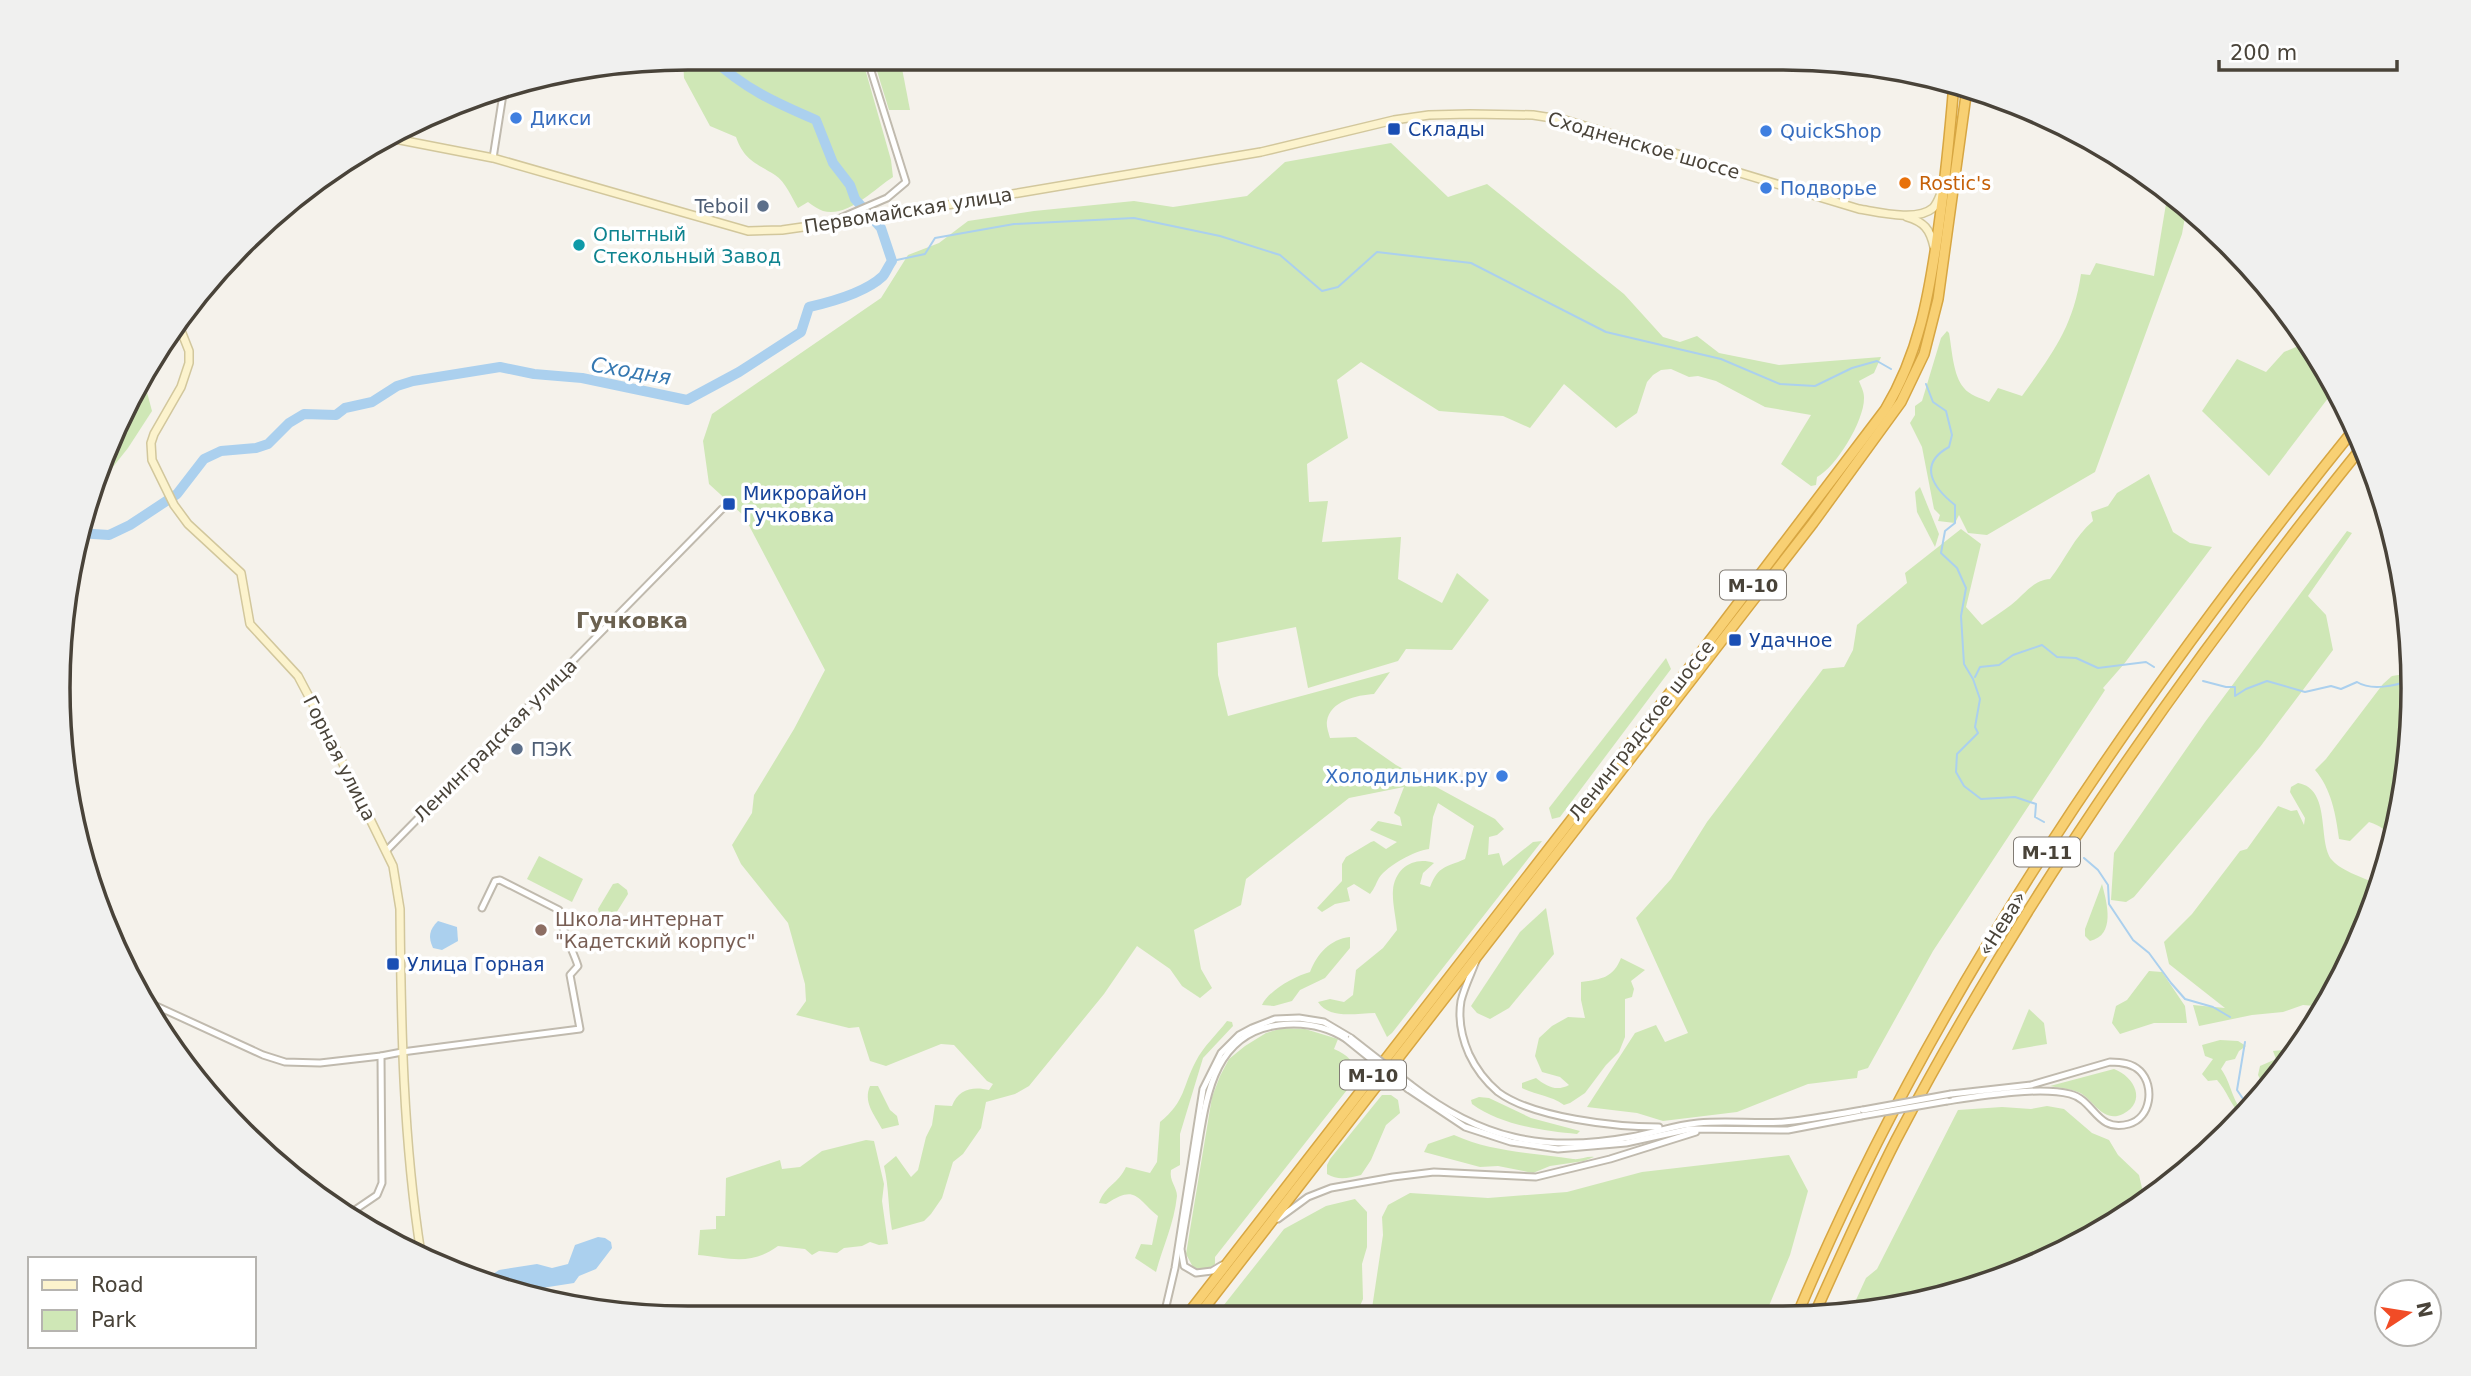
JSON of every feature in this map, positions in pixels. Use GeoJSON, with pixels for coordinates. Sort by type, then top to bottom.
{"type":"FeatureCollection","features":[{"type":"Feature","properties":{"kind":"highway","name":"Ленинградское шоссе"},"geometry":{"type":"LineString","coordinates":[[1194,1306],[1878,420],[1898,388],[1917,340],[1929,293],[1944,186],[1953,94]]}},
{"type":"Feature","properties":{"kind":"highway","name":"Ленинградское шоссе"},"geometry":{"type":"LineString","coordinates":[[1206,1306],[1821,512],[1901,402],[1924,354],[1938,299],[1966,98]]}},
{"type":"Feature","properties":{"kind":"highway","name":"«Нева»"},"geometry":{"type":"LineString","coordinates":[[1801,1306],[1880,1135],[1927,1049],[2019,896],[2133,724],[2218,607],[2348,439]]}},
{"type":"Feature","properties":{"kind":"highway","name":"«Нева»"},"geometry":{"type":"LineString","coordinates":[[1819,1305],[1895,1142],[1943,1055],[2035,901],[2146,735],[2213,642],[2355,456]]}},
{"type":"Feature","properties":{"kind":"main road","name":"Сходненское шоссе"},"geometry":{"type":"LineString","coordinates":[[1261,152],[1381,122],[1420,116],[1533,115],[1601,130],[1859,209],[1917,215],[1927,212],[1936,203],[1944,186]]}},
{"type":"Feature","properties":{"kind":"main road","name":"Первомайская улица"},"geometry":{"type":"LineString","coordinates":[[403,140],[493,158],[738,229],[772,230],[830,222],[854,215],[894,214],[1261,152]]}},
{"type":"Feature","properties":{"kind":"main road","name":"Сходненское шоссе"},"geometry":{"type":"LineString","coordinates":[[1899,215],[1924,224],[1932,238],[1935,252]]}},
{"type":"Feature","properties":{"kind":"main road","name":"Горная улица"},"geometry":{"type":"LineString","coordinates":[[182,334],[189,351],[187,373],[151,443],[152,460],[174,505],[188,524],[241,573],[250,624],[298,676],[393,866],[398,892],[407,1146],[420,1244]]}},
{"type":"Feature","properties":{"kind":"street"},"geometry":{"type":"LineString","coordinates":[[854,215],[887,198],[906,182],[871,70]]}},
{"type":"Feature","properties":{"kind":"street"},"geometry":{"type":"LineString","coordinates":[[493,158],[502,99]]}},
{"type":"Feature","properties":{"kind":"street","name":"Ленинградская улица"},"geometry":{"type":"LineString","coordinates":[[386,852],[722,509]]}},
{"type":"Feature","properties":{"kind":"street"},"geometry":{"type":"LineString","coordinates":[[159,1007],[285,1062],[307,1063],[381,1056],[580,1029],[570,975],[578,966],[569,947],[559,911],[499,880],[495,881],[482,908]]}},
{"type":"Feature","properties":{"kind":"street"},"geometry":{"type":"LineString","coordinates":[[1166,1306],[1175,1268],[1203,1089],[1221,1053],[1239,1035],[1275,1019],[1299,1018],[1324,1022],[1465,1127],[1500,1139],[1533,1146],[1583,1148],[1626,1143],[1690,1129],[1788,1130],[1862,1113],[1951,1094],[2031,1085],[2110,1062],[2130,1064],[2142,1073],[2148,1086],[2149,1099],[2141,1118],[2119,1126],[2102,1121],[2079,1098],[2071,1094],[2021,1092],[1862,1113],[1786,1122],[1703,1122],[1666,1127],[1636,1127],[1559,1115],[1515,1101],[1490,1084],[1473,1061],[1461,1030],[1461,1001],[1478,958]]}},
{"type":"Feature","properties":{"kind":"street"},"geometry":{"type":"LineString","coordinates":[[1231,1259],[1202,1274],[1190,1271],[1181,1259],[1208,1091],[1213,1077],[1225,1056],[1242,1040],[1275,1025],[1317,1026],[1349,1039]]}},
{"type":"Feature","properties":{"kind":"street"},"geometry":{"type":"LineString","coordinates":[[356,1209],[377,1195],[382,1183],[381,1056]]}},
{"type":"Feature","properties":{"kind":"street"},"geometry":{"type":"LineString","coordinates":[[1409,1087],[1462,1120],[1536,1142],[1581,1143],[1632,1137],[1666,1127]]}},
{"type":"Feature","properties":{"kind":"street"},"geometry":{"type":"LineString","coordinates":[[1270,1225],[1308,1197],[1331,1188],[1434,1172],[1536,1177],[1610,1159],[1710,1129]]}},
{"type":"Feature","properties":{"kind":"green space"},"geometry":{"type":"Polygon","coordinates":[[[684,70],[865,70],[891,160],[893,177],[860,201],[842,210],[823,211],[808,202],[798,208],[782,181],[747,156],[736,137],[710,126],[684,78],[684,70]]]}},
{"type":"Feature","properties":{"kind":"green space"},"geometry":{"type":"Polygon","coordinates":[[[877,70],[902,70],[910,110],[889,110],[877,70]]]}},
{"type":"Feature","properties":{"kind":"green space"},"geometry":{"type":"Polygon","coordinates":[[[1391,143],[1448,197],[1487,184],[1624,294],[1663,337],[1680,342],[1697,336],[1719,353],[1779,365],[1881,357],[1874,373],[1859,381],[1864,397],[1855,430],[1832,464],[1817,477],[1816,485],[1811,486],[1781,464],[1811,415],[1765,407],[1716,381],[1698,376],[1689,377],[1671,369],[1661,370],[1653,375],[1647,382],[1637,413],[1616,428],[1564,384],[1530,428],[1503,416],[1439,411],[1361,362],[1337,380],[1348,438],[1307,464],[1309,502],[1328,501],[1322,542],[1401,537],[1398,579],[1442,603],[1457,573],[1489,600],[1452,650],[1406,649],[1398,661],[1308,688],[1296,627],[1217,643],[1218,675],[1228,716],[1390,672],[1374,694],[1345,700],[1333,708],[1327,721],[1330,738],[1356,737],[1396,765],[1495,819],[1504,829],[1489,837],[1488,855],[1499,853],[1503,866],[1533,842],[1542,841],[1387,1037],[1375,1013],[1336,1013],[1323,1008],[1318,1002],[1330,999],[1344,1002],[1353,995],[1356,970],[1383,948],[1397,930],[1393,890],[1402,870],[1419,861],[1434,863],[1423,873],[1420,884],[1430,887],[1440,871],[1465,859],[1474,826],[1438,803],[1433,817],[1429,849],[1388,868],[1370,894],[1354,884],[1347,888],[1350,901],[1335,904],[1322,912],[1317,908],[1342,881],[1342,864],[1346,857],[1374,841],[1386,849],[1397,842],[1370,830],[1378,821],[1402,826],[1400,817],[1394,813],[1404,787],[1349,798],[1246,879],[1241,905],[1194,930],[1201,969],[1212,988],[1200,998],[1182,986],[1170,969],[1137,946],[1104,994],[1029,1086],[1015,1094],[986,1102],[981,1128],[963,1154],[953,1162],[942,1198],[931,1214],[924,1221],[892,1230],[884,1166],[896,1156],[911,1177],[918,1170],[926,1137],[932,1125],[935,1105],[952,1106],[962,1092],[977,1088],[989,1090],[993,1084],[987,1081],[954,1045],[941,1044],[886,1066],[870,1061],[859,1027],[849,1028],[796,1015],[806,1001],[805,984],[788,923],[741,864],[732,845],[752,813],[754,795],[794,729],[825,670],[744,516],[709,484],[703,441],[712,414],[881,298],[908,255],[939,243],[968,221],[1134,201],[1173,207],[1247,196],[1285,162],[1391,143]]]}},
{"type":"Feature","properties":{"kind":"green space"},"geometry":{"type":"Polygon","coordinates":[[[2166,204],[2185,219],[2182,234],[2095,472],[1987,535],[1968,533],[1959,515],[1955,523],[1938,521],[1940,515],[1934,509],[1922,447],[1910,423],[1915,415],[1915,406],[1922,401],[1941,338],[1947,331],[1957,377],[1969,393],[1989,402],[1998,388],[2022,396],[2060,340],[2073,310],[2081,274],[2090,275],[2096,263],[2154,276],[2166,204]]]}},
{"type":"Feature","properties":{"kind":"green space"},"geometry":{"type":"Polygon","coordinates":[[[2298,346],[2328,398],[2269,476],[2202,411],[2237,359],[2266,372],[2284,352],[2298,346]]]}},
{"type":"Feature","properties":{"kind":"green space"},"geometry":{"type":"Polygon","coordinates":[[[147,391],[152,411],[110,471],[147,391]]]}},
{"type":"Feature","properties":{"kind":"green space"},"geometry":{"type":"Polygon","coordinates":[[[2149,474],[2173,532],[2190,543],[2212,547],[2103,688],[2105,690],[1933,951],[1868,1068],[1858,1071],[1857,1078],[1808,1084],[1737,1112],[1663,1121],[1637,1113],[1587,1107],[1635,1033],[1656,1025],[1665,1042],[1688,1033],[1636,918],[1671,879],[1707,822],[1823,669],[1844,667],[1853,650],[1857,625],[1907,583],[1905,573],[1961,529],[1981,544],[1966,607],[1982,625],[2034,585],[2050,579],[2075,541],[2093,521],[2091,512],[2108,506],[2117,493],[2149,474]]]}},
{"type":"Feature","properties":{"kind":"green space"},"geometry":{"type":"Polygon","coordinates":[[[1920,487],[1939,534],[1935,547],[1917,512],[1915,492],[1920,487]]]}},
{"type":"Feature","properties":{"kind":"green space"},"geometry":{"type":"Polygon","coordinates":[[[2347,531],[2352,533],[2308,596],[2326,615],[2333,650],[2260,747],[2134,897],[2126,902],[2111,900],[2114,853],[2205,722],[2347,531]]]}},
{"type":"Feature","properties":{"kind":"green space"},"geometry":{"type":"Polygon","coordinates":[[[1666,658],[1671,669],[1560,817],[1552,819],[1549,808],[1666,658]]]}},
{"type":"Feature","properties":{"kind":"green space"},"geometry":{"type":"Polygon","coordinates":[[[2401,675],[2400,728],[2396,769],[2384,830],[2369,822],[2350,841],[2339,839],[2329,793],[2315,770],[2392,676],[2401,675]]]}},
{"type":"Feature","properties":{"kind":"green space"},"geometry":{"type":"Polygon","coordinates":[[[2298,783],[2309,787],[2316,795],[2325,841],[2332,860],[2370,881],[2354,924],[2313,1006],[2303,1005],[2283,1012],[2252,1015],[2199,1026],[2193,1005],[2225,1008],[2169,964],[2164,942],[2192,914],[2240,851],[2247,849],[2278,806],[2291,811],[2297,810],[2304,825],[2305,818],[2290,792],[2291,787],[2298,783]]]}},
{"type":"Feature","properties":{"kind":"green space"},"geometry":{"type":"Polygon","coordinates":[[[539,856],[583,879],[572,902],[527,879],[539,856]]]}},
{"type":"Feature","properties":{"kind":"green space"},"geometry":{"type":"Polygon","coordinates":[[[618,883],[628,894],[613,918],[608,919],[599,913],[598,909],[613,884],[618,883]]]}},
{"type":"Feature","properties":{"kind":"green space"},"geometry":{"type":"Polygon","coordinates":[[[2102,884],[2107,925],[2098,938],[2090,941],[2085,936],[2085,929],[2102,884]]]}},
{"type":"Feature","properties":{"kind":"green space"},"geometry":{"type":"Polygon","coordinates":[[[1546,908],[1554,954],[1509,1008],[1490,1019],[1477,1013],[1471,1006],[1520,932],[1546,908]]]}},
{"type":"Feature","properties":{"kind":"green space"},"geometry":{"type":"Polygon","coordinates":[[[1350,937],[1350,948],[1325,978],[1300,990],[1292,1001],[1274,1006],[1262,1005],[1283,985],[1310,972],[1316,959],[1330,944],[1350,937]]]}},
{"type":"Feature","properties":{"kind":"green space"},"geometry":{"type":"Polygon","coordinates":[[[1621,958],[1645,970],[1631,981],[1634,989],[1632,997],[1625,999],[1625,1037],[1619,1052],[1585,1093],[1570,1103],[1564,1105],[1522,1088],[1522,1083],[1536,1078],[1551,1087],[1569,1085],[1560,1077],[1542,1072],[1535,1056],[1539,1038],[1568,1017],[1585,1018],[1581,982],[1610,974],[1621,958]]]}},
{"type":"Feature","properties":{"kind":"green space"},"geometry":{"type":"Polygon","coordinates":[[[2149,971],[2162,972],[2185,1006],[2187,1023],[2154,1023],[2120,1034],[2112,1023],[2116,1006],[2127,1000],[2149,971]]]}},
{"type":"Feature","properties":{"kind":"green space"},"geometry":{"type":"Polygon","coordinates":[[[2029,1009],[2044,1023],[2047,1044],[2012,1050],[2029,1009]]]}},
{"type":"Feature","properties":{"kind":"green space"},"geometry":{"type":"Polygon","coordinates":[[[1227,1021],[1232,1022],[1233,1026],[1203,1058],[1180,1134],[1180,1165],[1171,1170],[1177,1193],[1176,1206],[1156,1272],[1135,1258],[1141,1244],[1152,1245],[1158,1216],[1140,1199],[1130,1194],[1106,1204],[1099,1203],[1126,1167],[1150,1173],[1157,1162],[1160,1122],[1175,1107],[1199,1056],[1227,1021]]]}},
{"type":"Feature","properties":{"kind":"green space"},"geometry":{"type":"Polygon","coordinates":[[[1283,1028],[1305,1029],[1338,1039],[1334,1049],[1350,1059],[1358,1076],[1215,1257],[1215,1264],[1205,1270],[1194,1269],[1186,1254],[1212,1097],[1229,1059],[1266,1033],[1283,1028]]]}},
{"type":"Feature","properties":{"kind":"green space"},"geometry":{"type":"Polygon","coordinates":[[[2220,1040],[2238,1041],[2246,1046],[2239,1051],[2235,1059],[2226,1061],[2221,1069],[2239,1105],[2235,1109],[2217,1080],[2208,1081],[2202,1074],[2213,1059],[2205,1056],[2202,1045],[2220,1040]]]}},
{"type":"Feature","properties":{"kind":"green space"},"geometry":{"type":"Polygon","coordinates":[[[2283,1050],[2260,1080],[2258,1075],[2260,1066],[2276,1059],[2273,1051],[2283,1050]]]}},
{"type":"Feature","properties":{"kind":"green space"},"geometry":{"type":"Polygon","coordinates":[[[2114,1069],[2128,1078],[2136,1097],[2130,1109],[2116,1116],[2100,1111],[2079,1092],[2050,1086],[2114,1069]]]}},
{"type":"Feature","properties":{"kind":"green space"},"geometry":{"type":"Polygon","coordinates":[[[870,1086],[878,1086],[890,1110],[897,1116],[899,1125],[882,1129],[869,1103],[870,1086]]]}},
{"type":"Feature","properties":{"kind":"green space"},"geometry":{"type":"Polygon","coordinates":[[[1382,1095],[1391,1095],[1398,1100],[1400,1113],[1386,1125],[1371,1160],[1361,1175],[1340,1178],[1327,1174],[1330,1159],[1382,1095]]]}},
{"type":"Feature","properties":{"kind":"green space"},"geometry":{"type":"Polygon","coordinates":[[[1489,1098],[1531,1118],[1580,1131],[1577,1134],[1551,1131],[1509,1122],[1472,1104],[1471,1100],[1489,1098]]]}},
{"type":"Feature","properties":{"kind":"green space"},"geometry":{"type":"Polygon","coordinates":[[[2047,1106],[2064,1109],[2092,1133],[2109,1140],[2118,1155],[2139,1175],[2142,1190],[2092,1223],[2019,1259],[1943,1285],[1855,1302],[1866,1278],[1877,1269],[1958,1110],[2002,1107],[2031,1109],[2047,1106]]]}},
{"type":"Feature","properties":{"kind":"green space"},"geometry":{"type":"Polygon","coordinates":[[[1454,1135],[1468,1141],[1513,1151],[1573,1159],[1594,1157],[1550,1166],[1533,1173],[1498,1166],[1480,1167],[1424,1152],[1428,1144],[1454,1135]]]}},
{"type":"Feature","properties":{"kind":"green space"},"geometry":{"type":"Polygon","coordinates":[[[866,1140],[874,1141],[884,1184],[882,1201],[888,1244],[870,1242],[844,1248],[837,1253],[819,1251],[812,1255],[805,1249],[778,1246],[749,1258],[730,1259],[698,1255],[700,1230],[716,1229],[716,1216],[725,1216],[726,1178],[780,1160],[782,1169],[800,1167],[822,1151],[866,1140]]]}},
{"type":"Feature","properties":{"kind":"green space"},"geometry":{"type":"Polygon","coordinates":[[[1789,1155],[1808,1191],[1790,1255],[1769,1306],[1372,1306],[1383,1235],[1382,1217],[1388,1205],[1410,1193],[1488,1198],[1567,1192],[1642,1172],[1789,1155]]]}},
{"type":"Feature","properties":{"kind":"green space"},"geometry":{"type":"Polygon","coordinates":[[[1355,1199],[1367,1212],[1367,1247],[1362,1264],[1363,1299],[1360,1306],[1223,1306],[1284,1229],[1326,1206],[1355,1199]]]}},
{"type":"Feature","properties":{"kind":"water"},"geometry":{"type":"Polygon","coordinates":[[[438,921],[457,927],[458,941],[442,950],[433,948],[430,940],[431,931],[438,921]]]}},
{"type":"Feature","properties":{"kind":"water"},"geometry":{"type":"Polygon","coordinates":[[[598,1237],[611,1242],[612,1248],[596,1269],[579,1276],[574,1283],[541,1288],[493,1274],[499,1270],[537,1264],[552,1268],[568,1264],[575,1245],[598,1237]]]}},
{"type":"Feature","properties":{"kind":"waterway","name":"Сходня"},"geometry":{"type":"LineString","coordinates":[[90,534],[109,535],[130,525],[177,494],[204,459],[221,451],[256,448],[268,444],[289,423],[304,414],[336,415],[345,408],[372,402],[397,386],[413,381],[500,367],[534,374],[582,378],[687,400],[739,372],[801,332],[809,307],[848,296],[876,282],[892,261],[881,228],[855,199],[850,185],[833,163],[816,120],[761,94],[725,70]]}},
{"type":"Feature","properties":{"kind":"waterway"},"geometry":{"type":"LineString","coordinates":[[892,261],[925,254],[935,238],[1014,224],[1134,218],[1220,236],[1280,255],[1322,291],[1338,287],[1377,252],[1471,263],[1606,332],[1721,359],[1780,384],[1815,386],[1852,368],[1877,361],[1891,369]]}},
{"type":"Feature","properties":{"kind":"waterway"},"geometry":{"type":"LineString","coordinates":[[1926,384],[1933,402],[1946,411],[1952,435],[1949,447],[1939,454],[1931,468],[1940,491],[1955,505],[1955,523],[1945,531],[1941,553],[1957,568],[1966,588],[1961,616],[1964,664],[1980,699],[1975,727],[1978,733],[1957,754],[1956,772],[1964,786],[1981,799],[2015,797],[2036,804],[2035,817],[2044,822]]}},
{"type":"Feature","properties":{"kind":"waterway"},"geometry":{"type":"LineString","coordinates":[[1975,677],[1980,667],[1999,665],[2013,655],[2042,645],[2057,657],[2076,658],[2098,668],[2146,662],[2154,667]]}},
{"type":"Feature","properties":{"kind":"waterway"},"geometry":{"type":"LineString","coordinates":[[2203,681],[2235,687],[2235,696],[2267,681],[2305,692],[2331,686],[2341,689],[2357,682],[2376,687],[2401,683]]}},
{"type":"Feature","properties":{"kind":"waterway"},"geometry":{"type":"LineString","coordinates":[[2084,858],[2098,870],[2108,885],[2109,904],[2133,940],[2149,953],[2185,999],[2213,1007],[2230,1017]]}},
{"type":"Feature","properties":{"kind":"waterway"},"geometry":{"type":"LineString","coordinates":[[2244,1100],[2237,1090],[2245,1042]]}},
{"type":"Feature","properties":{"kind":"place","name":"Дикси"},"geometry":{"type":"Point","coordinates":[516,118]}},
{"type":"Feature","properties":{"kind":"place","name":"Склады"},"geometry":{"type":"Point","coordinates":[1394,129]}},
{"type":"Feature","properties":{"kind":"place","name":"QuickShop"},"geometry":{"type":"Point","coordinates":[1766,131]}},
{"type":"Feature","properties":{"kind":"place","name":"Rostic's"},"geometry":{"type":"Point","coordinates":[1905,183]}},
{"type":"Feature","properties":{"kind":"place","name":"Подворье"},"geometry":{"type":"Point","coordinates":[1766,188]}},
{"type":"Feature","properties":{"kind":"place","name":"Teboil"},"geometry":{"type":"Point","coordinates":[763,206]}},
{"type":"Feature","properties":{"kind":"place","name":"Опытный Стекольный Завод"},"geometry":{"type":"Point","coordinates":[579,245]}},
{"type":"Feature","properties":{"kind":"place","name":"Микрорайон Гучковка"},"geometry":{"type":"Point","coordinates":[729,504]}},
{"type":"Feature","properties":{"kind":"place","name":"Удачное"},"geometry":{"type":"Point","coordinates":[1735,640]}},
{"type":"Feature","properties":{"kind":"place","name":"ПЭК"},"geometry":{"type":"Point","coordinates":[517,749]}},
{"type":"Feature","properties":{"kind":"place","name":"Холодильник.ру"},"geometry":{"type":"Point","coordinates":[1502,776]}},
{"type":"Feature","properties":{"kind":"place","name":"Школа-интернат \"Кадетский корпус\""},"geometry":{"type":"Point","coordinates":[541,930]}},
{"type":"Feature","properties":{"kind":"place","name":"Улица Горная"},"geometry":{"type":"Point","coordinates":[393,964]}},
{"type":"Feature","properties":{"kind":"district","name":"Гучковка"},"geometry":{"type":"Point","coordinates":[632,621]}}]}
